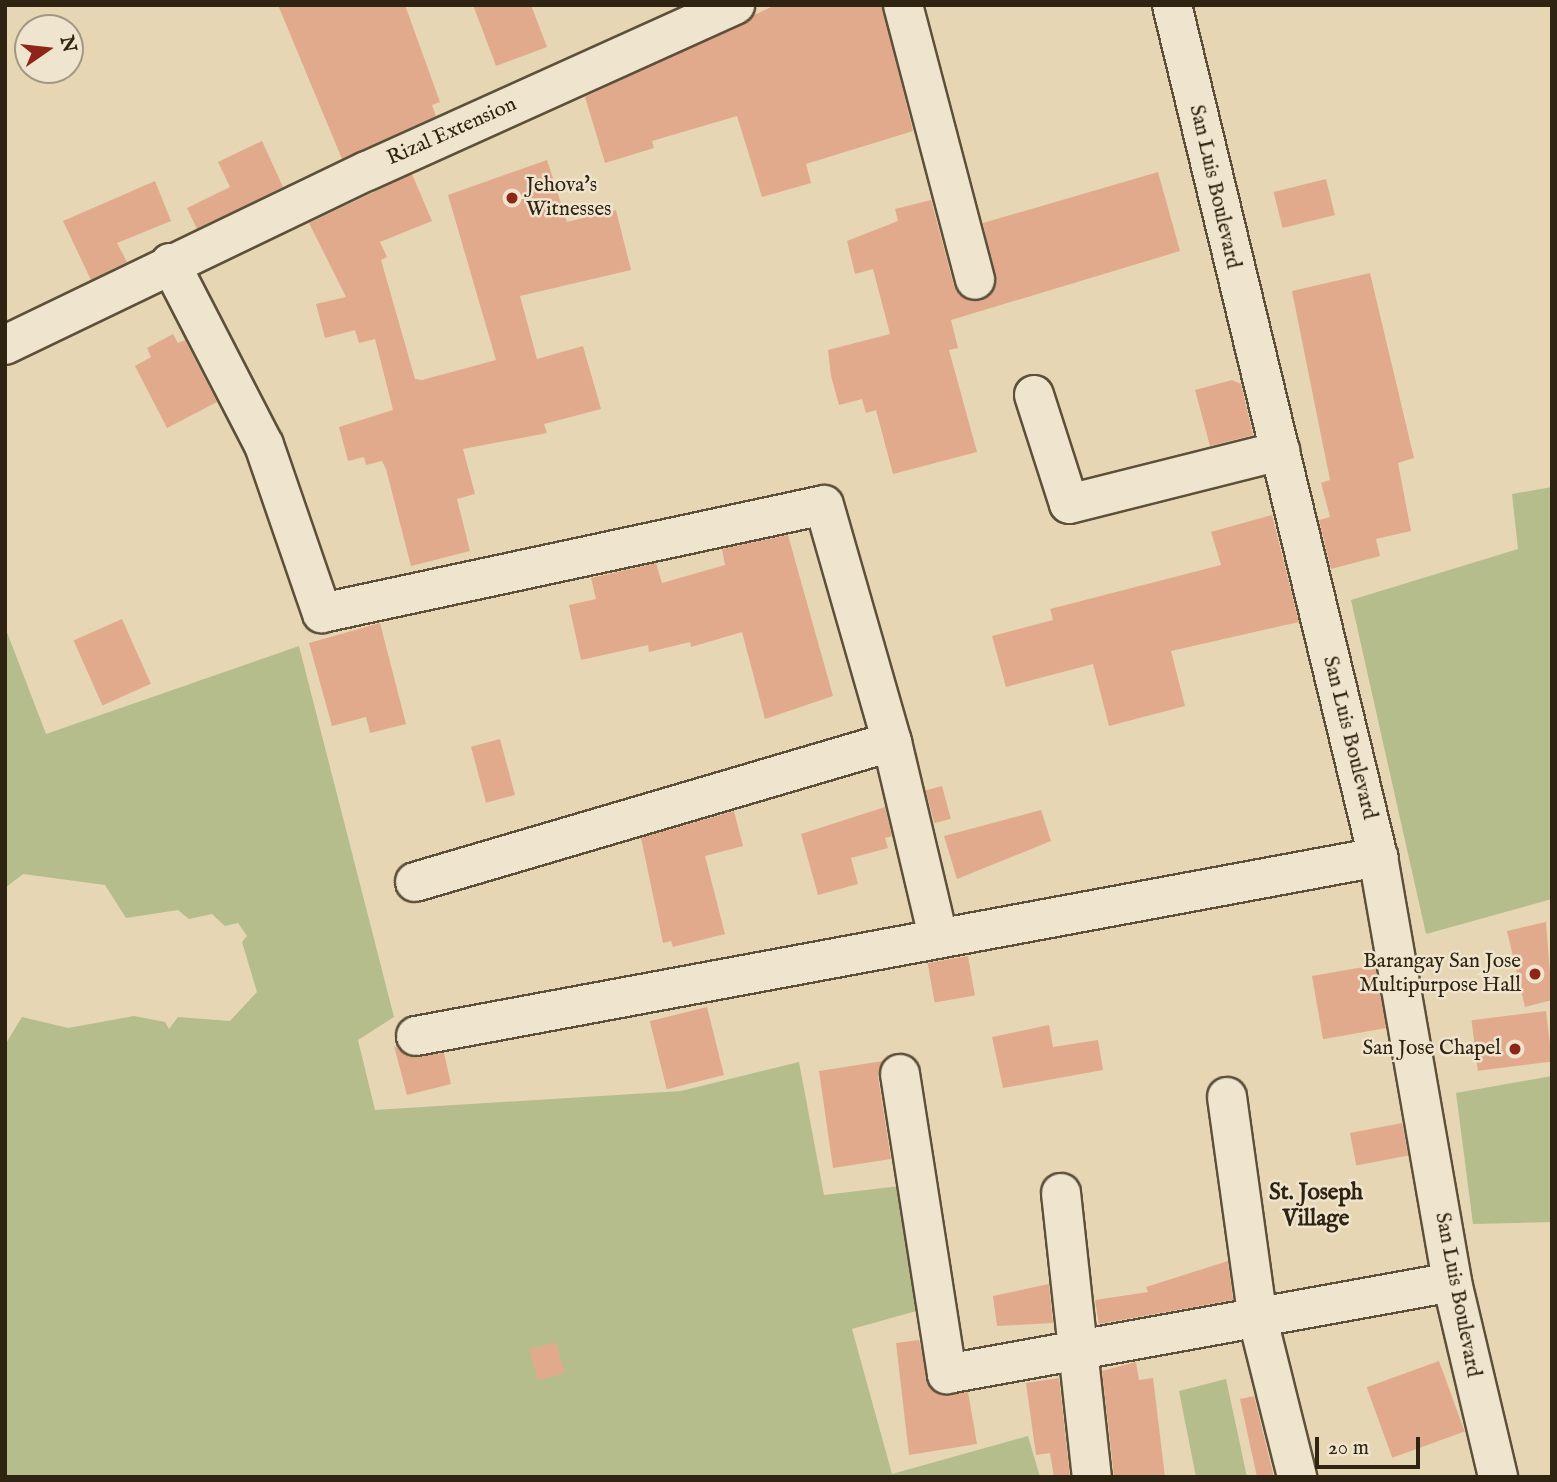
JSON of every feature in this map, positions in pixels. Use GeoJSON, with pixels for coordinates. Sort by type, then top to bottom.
{"type":"FeatureCollection","features":[{"type":"Feature","properties":{"kind":"street","name":"Rizal Extension"},"geometry":{"type":"LineString","coordinates":[[5,345],[170,262],[735,5]]}},
{"type":"Feature","properties":{"kind":"street"},"geometry":{"type":"LineString","coordinates":[[903,5],[975,280]]}},
{"type":"Feature","properties":{"kind":"street","name":"San Luis Boulevard"},"geometry":{"type":"LineString","coordinates":[[1172,5],[1378,857],[1452,1282],[1498,1477]]}},
{"type":"Feature","properties":{"kind":"street"},"geometry":{"type":"LineString","coordinates":[[170,262],[264,445],[322,613],[824,505],[892,742],[938,936]]}},
{"type":"Feature","properties":{"kind":"street"},"geometry":{"type":"LineString","coordinates":[[1034,395],[1069,504],[1280,451]]}},
{"type":"Feature","properties":{"kind":"street"},"geometry":{"type":"LineString","coordinates":[[415,882],[892,742]]}},
{"type":"Feature","properties":{"kind":"street"},"geometry":{"type":"LineString","coordinates":[[416,1036],[938,936],[1378,857]]}},
{"type":"Feature","properties":{"kind":"street"},"geometry":{"type":"LineString","coordinates":[[900,1073],[947,1374],[1077,1348],[1258,1320],[1452,1282]]}},
{"type":"Feature","properties":{"kind":"street"},"geometry":{"type":"LineString","coordinates":[[1227,1097],[1258,1320],[1297,1477]]}},
{"type":"Feature","properties":{"kind":"street"},"geometry":{"type":"LineString","coordinates":[[1061,1193],[1092,1477]]}},
{"type":"Feature","properties":{"kind":"green space"},"geometry":{"type":"Polygon","coordinates":[[[1552,487],[1552,899],[1426,934],[1351,600],[1518,549],[1512,494],[1552,487]]]}},
{"type":"Feature","properties":{"kind":"green space"},"geometry":{"type":"Polygon","coordinates":[[[5,627],[46,734],[299,646],[394,1017],[358,1040],[375,1110],[681,1091],[799,1062],[824,1195],[900,1186],[927,1308],[852,1329],[892,1474],[1028,1436],[1040,1477],[5,1477],[5,1045],[22,1017],[68,1028],[134,1016],[165,1022],[169,1029],[178,1017],[230,1021],[257,992],[242,942],[247,936],[238,923],[225,926],[212,914],[189,919],[178,910],[126,918],[105,885],[23,874],[5,888],[5,627]]]}},
{"type":"Feature","properties":{"kind":"green space"},"geometry":{"type":"Polygon","coordinates":[[[1552,1076],[1552,1222],[1473,1224],[1456,1093],[1552,1076]]]}},
{"type":"Feature","properties":{"kind":"green space"},"geometry":{"type":"Polygon","coordinates":[[[1226,1379],[1247,1477],[1196,1477],[1179,1391],[1226,1379]]]}},
{"type":"Feature","properties":{"kind":"building"},"geometry":{"type":"Polygon","coordinates":[[[278,5],[405,5],[440,102],[432,105],[436,116],[342,159],[278,5]]]}},
{"type":"Feature","properties":{"kind":"building"},"geometry":{"type":"Polygon","coordinates":[[[473,5],[531,5],[547,47],[496,66],[473,5]]]}},
{"type":"Feature","properties":{"kind":"building"},"geometry":{"type":"Polygon","coordinates":[[[775,5],[882,5],[913,131],[806,164],[811,183],[762,197],[737,116],[652,141],[654,148],[605,163],[585,97],[775,5]]]}},
{"type":"Feature","properties":{"kind":"building"},"geometry":{"type":"Polygon","coordinates":[[[262,141],[283,187],[197,229],[187,208],[230,187],[218,162],[262,141]]]}},
{"type":"Feature","properties":{"kind":"building"},"geometry":{"type":"Polygon","coordinates":[[[547,160],[567,222],[616,210],[631,270],[520,296],[537,359],[583,346],[601,409],[544,424],[547,433],[463,449],[475,494],[457,499],[470,551],[411,566],[382,461],[366,465],[364,457],[348,461],[339,427],[393,410],[375,339],[359,343],[355,330],[325,338],[316,304],[346,297],[309,223],[412,174],[432,221],[380,242],[387,257],[381,260],[415,379],[422,380],[496,360],[448,195],[547,160]]]}},
{"type":"Feature","properties":{"kind":"building"},"geometry":{"type":"Polygon","coordinates":[[[1158,172],[1180,251],[951,320],[958,348],[949,350],[977,452],[893,474],[876,410],[866,413],[862,399],[839,405],[831,376],[828,350],[890,334],[873,269],[855,274],[847,241],[898,221],[895,209],[931,200],[954,286],[960,296],[980,301],[996,285],[983,223],[1158,172]]]}},
{"type":"Feature","properties":{"kind":"building"},"geometry":{"type":"Polygon","coordinates":[[[1326,179],[1335,215],[1283,228],[1274,192],[1326,179]]]}},
{"type":"Feature","properties":{"kind":"building"},"geometry":{"type":"Polygon","coordinates":[[[155,181],[171,221],[117,243],[127,262],[91,280],[63,221],[155,181]]]}},
{"type":"Feature","properties":{"kind":"building"},"geometry":{"type":"Polygon","coordinates":[[[1370,273],[1414,458],[1398,463],[1411,531],[1376,539],[1380,556],[1331,569],[1319,520],[1330,517],[1321,483],[1330,480],[1292,291],[1370,273]]]}},
{"type":"Feature","properties":{"kind":"building"},"geometry":{"type":"Polygon","coordinates":[[[173,334],[178,343],[185,340],[217,402],[167,428],[135,366],[151,357],[147,348],[173,334]]]}},
{"type":"Feature","properties":{"kind":"building"},"geometry":{"type":"Polygon","coordinates":[[[1232,380],[1241,384],[1253,435],[1210,446],[1195,390],[1232,380]]]}},
{"type":"Feature","properties":{"kind":"building"},"geometry":{"type":"Polygon","coordinates":[[[1272,515],[1299,622],[1171,651],[1185,706],[1109,726],[1093,664],[1006,687],[992,636],[1053,620],[1050,609],[1221,565],[1211,532],[1272,515]]]}},
{"type":"Feature","properties":{"kind":"building"},"geometry":{"type":"Polygon","coordinates":[[[788,535],[833,696],[765,719],[742,632],[691,647],[690,642],[649,652],[648,645],[581,660],[569,605],[596,599],[591,578],[656,563],[662,583],[725,565],[722,549],[788,535]]]}},
{"type":"Feature","properties":{"kind":"building"},"geometry":{"type":"Polygon","coordinates":[[[122,619],[151,684],[102,705],[74,641],[122,619]]]}},
{"type":"Feature","properties":{"kind":"building"},"geometry":{"type":"Polygon","coordinates":[[[380,623],[406,724],[370,733],[366,717],[332,726],[309,643],[380,623]]]}},
{"type":"Feature","properties":{"kind":"building"},"geometry":{"type":"Polygon","coordinates":[[[500,739],[515,795],[486,803],[471,747],[500,739]]]}},
{"type":"Feature","properties":{"kind":"building"},"geometry":{"type":"Polygon","coordinates":[[[942,786],[951,819],[934,823],[926,790],[942,786]]]}},
{"type":"Feature","properties":{"kind":"building"},"geometry":{"type":"Polygon","coordinates":[[[885,807],[892,836],[885,838],[888,848],[851,858],[858,884],[818,895],[801,834],[885,807]]]}},
{"type":"Feature","properties":{"kind":"building"},"geometry":{"type":"Polygon","coordinates":[[[1041,810],[1051,841],[957,879],[944,836],[1041,810]]]}},
{"type":"Feature","properties":{"kind":"building"},"geometry":{"type":"Polygon","coordinates":[[[734,811],[743,846],[705,856],[725,934],[673,947],[671,941],[663,943],[641,838],[734,811]]]}},
{"type":"Feature","properties":{"kind":"building","name":"Barangay San Jose Multipurpose Hall"},"geometry":{"type":"Polygon","coordinates":[[[1546,922],[1552,1000],[1525,1007],[1507,931],[1546,922]]]}},
{"type":"Feature","properties":{"kind":"building"},"geometry":{"type":"Polygon","coordinates":[[[968,956],[975,995],[935,1003],[928,963],[968,956]]]}},
{"type":"Feature","properties":{"kind":"building"},"geometry":{"type":"Polygon","coordinates":[[[1375,965],[1386,1028],[1323,1039],[1312,976],[1375,965]]]}},
{"type":"Feature","properties":{"kind":"building"},"geometry":{"type":"Polygon","coordinates":[[[707,1007],[724,1075],[667,1089],[650,1021],[707,1007]]]}},
{"type":"Feature","properties":{"kind":"building","name":"San Jose Chapel"},"geometry":{"type":"Polygon","coordinates":[[[1546,1011],[1552,1062],[1478,1071],[1472,1020],[1546,1011]]]}},
{"type":"Feature","properties":{"kind":"building"},"geometry":{"type":"Polygon","coordinates":[[[1049,1025],[1053,1047],[1098,1040],[1103,1070],[1003,1088],[992,1037],[1049,1025]]]}},
{"type":"Feature","properties":{"kind":"building"},"geometry":{"type":"Polygon","coordinates":[[[394,1046],[409,1057],[444,1053],[451,1084],[407,1095],[394,1046]]]}},
{"type":"Feature","properties":{"kind":"building"},"geometry":{"type":"Polygon","coordinates":[[[883,1061],[878,1077],[891,1159],[833,1168],[819,1071],[883,1061]]]}},
{"type":"Feature","properties":{"kind":"building"},"geometry":{"type":"Polygon","coordinates":[[[1402,1123],[1408,1155],[1356,1166],[1350,1133],[1402,1123]]]}},
{"type":"Feature","properties":{"kind":"building"},"geometry":{"type":"Polygon","coordinates":[[[1228,1261],[1233,1300],[1099,1324],[1095,1300],[1148,1292],[1146,1287],[1228,1261]]]}},
{"type":"Feature","properties":{"kind":"building"},"geometry":{"type":"Polygon","coordinates":[[[1049,1284],[1053,1323],[997,1326],[993,1296],[1049,1284]]]}},
{"type":"Feature","properties":{"kind":"building"},"geometry":{"type":"Polygon","coordinates":[[[919,1340],[931,1388],[940,1395],[968,1392],[977,1444],[909,1455],[896,1343],[919,1340]]]}},
{"type":"Feature","properties":{"kind":"building"},"geometry":{"type":"Polygon","coordinates":[[[556,1342],[565,1373],[538,1380],[529,1350],[556,1342]]]}},
{"type":"Feature","properties":{"kind":"building"},"geometry":{"type":"Polygon","coordinates":[[[1439,1361],[1465,1431],[1392,1458],[1367,1387],[1439,1361]]]}},
{"type":"Feature","properties":{"kind":"building"},"geometry":{"type":"Polygon","coordinates":[[[1136,1362],[1139,1380],[1153,1378],[1165,1477],[1114,1477],[1102,1371],[1136,1362]]]}},
{"type":"Feature","properties":{"kind":"building"},"geometry":{"type":"Polygon","coordinates":[[[1059,1378],[1070,1477],[1054,1477],[1050,1453],[1036,1455],[1026,1383],[1059,1378]]]}},
{"type":"Feature","properties":{"kind":"building"},"geometry":{"type":"Polygon","coordinates":[[[1254,1396],[1274,1477],[1257,1477],[1240,1399],[1254,1396]]]}},
{"type":"Feature","properties":{"kind":"place","name":"Jehova's Witnesses"},"geometry":{"type":"Point","coordinates":[512,198]}},
{"type":"Feature","properties":{"kind":"place","name":"Barangay San Jose Multipurpose Hall"},"geometry":{"type":"Point","coordinates":[1535,974]}},
{"type":"Feature","properties":{"kind":"place","name":"San Jose Chapel"},"geometry":{"type":"Point","coordinates":[1515,1049]}},
{"type":"Feature","properties":{"kind":"district","name":"St. Joseph Village"},"geometry":{"type":"Point","coordinates":[1316,1206]}}]}
